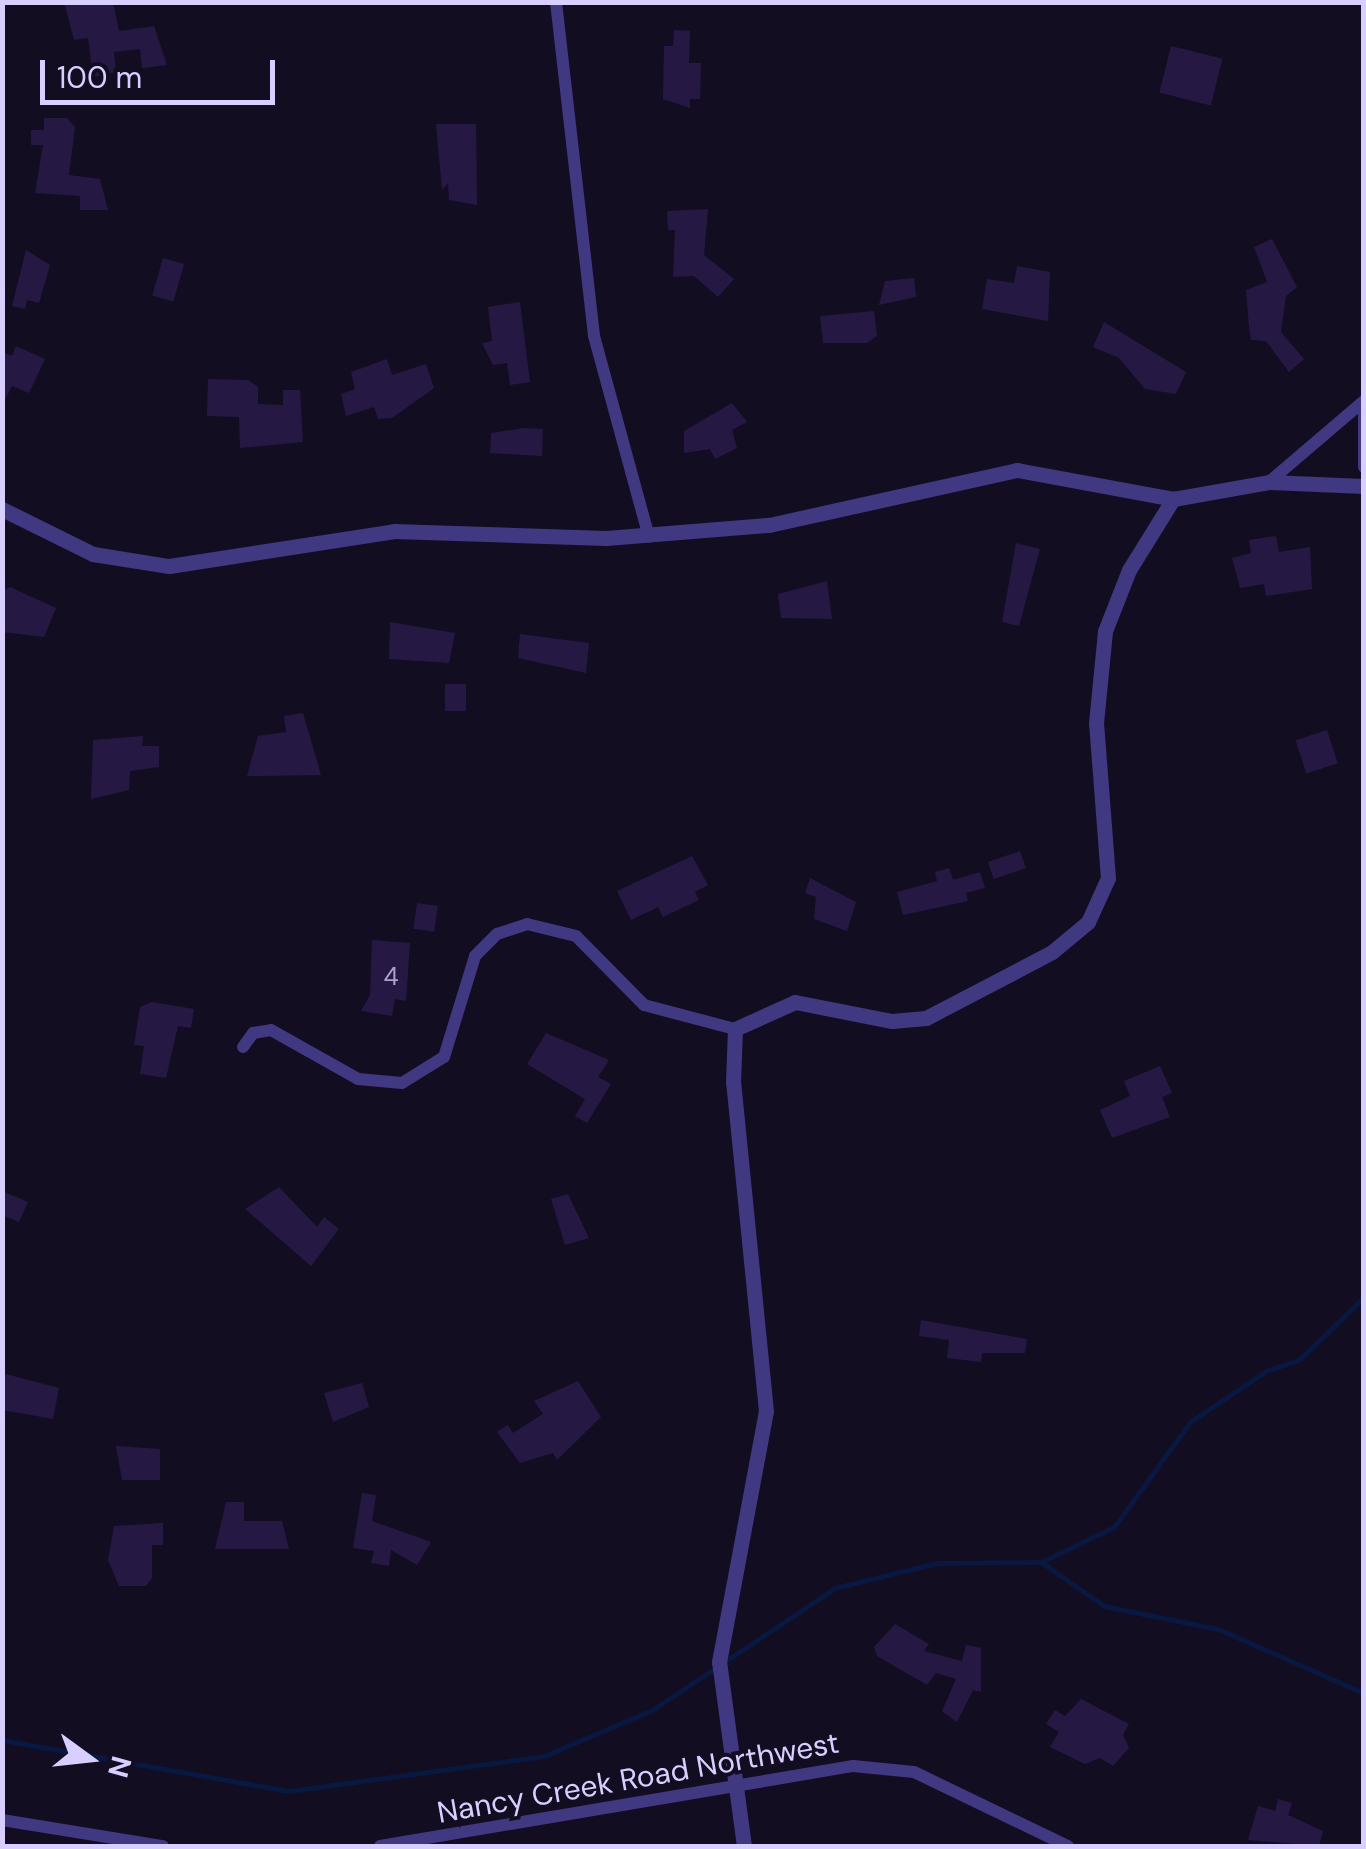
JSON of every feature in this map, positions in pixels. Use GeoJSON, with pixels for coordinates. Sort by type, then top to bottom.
{"type":"FeatureCollection","features":[{"type":"Feature","properties":{"kind":"street"},"geometry":{"type":"LineString","coordinates":[[556,2],[594,336],[649,538]]}},
{"type":"Feature","properties":{"kind":"street"},"geometry":{"type":"LineString","coordinates":[[1270,482],[1364,400]]}},
{"type":"Feature","properties":{"kind":"street"},"geometry":{"type":"LineString","coordinates":[[1364,413],[1364,467]]}},
{"type":"Feature","properties":{"kind":"street"},"geometry":{"type":"LineString","coordinates":[[2,510],[94,554],[168,566],[394,531],[649,538],[817,518],[1017,470],[1172,499],[1270,482],[1364,486]]}},
{"type":"Feature","properties":{"kind":"street"},"geometry":{"type":"LineString","coordinates":[[244,1048],[253,1033],[271,1030],[358,1079],[402,1084],[444,1056],[474,956],[498,934],[528,924],[576,936],[644,1005],[735,1029],[795,1002],[892,1021],[926,1018],[1052,952],[1088,922],[1108,878],[1096,723],[1105,631],[1130,570],[1172,499]]}},
{"type":"Feature","properties":{"kind":"street"},"geometry":{"type":"LineString","coordinates":[[735,1029],[734,1084],[766,1411],[719,1662],[744,1846]]}},
{"type":"Feature","properties":{"kind":"street","name":"Nancy Creek Road Northwest"},"geometry":{"type":"LineString","coordinates":[[380,1846],[733,1783],[853,1766],[899,1770],[1068,1846]]}},
{"type":"Feature","properties":{"kind":"street"},"geometry":{"type":"LineString","coordinates":[[2,1820],[163,1846]]}},
{"type":"Feature","properties":{"kind":"building"},"geometry":{"type":"Polygon","coordinates":[[[64,2],[113,2],[119,31],[154,26],[167,65],[142,68],[140,49],[114,52],[116,72],[93,77],[88,38],[74,40],[64,2]]]}},
{"type":"Feature","properties":{"kind":"building"},"geometry":{"type":"Polygon","coordinates":[[[674,30],[690,31],[689,63],[701,63],[700,99],[690,99],[690,108],[663,99],[664,46],[673,46],[674,30]]]}},
{"type":"Feature","properties":{"kind":"building"},"geometry":{"type":"Polygon","coordinates":[[[1171,46],[1222,59],[1211,105],[1159,93],[1171,46]]]}},
{"type":"Feature","properties":{"kind":"building"},"geometry":{"type":"Polygon","coordinates":[[[44,118],[67,118],[75,127],[69,175],[100,179],[108,210],[80,210],[80,196],[35,193],[43,145],[31,145],[31,130],[44,130],[44,118]]]}},
{"type":"Feature","properties":{"kind":"building"},"geometry":{"type":"Polygon","coordinates":[[[436,124],[476,124],[477,205],[449,200],[448,183],[442,190],[436,124]]]}},
{"type":"Feature","properties":{"kind":"building"},"geometry":{"type":"Polygon","coordinates":[[[708,209],[704,255],[734,279],[718,297],[694,276],[673,277],[675,230],[668,230],[667,211],[708,209]]]}},
{"type":"Feature","properties":{"kind":"building"},"geometry":{"type":"Polygon","coordinates":[[[1272,239],[1297,287],[1286,296],[1281,332],[1304,359],[1289,372],[1266,341],[1251,340],[1249,327],[1246,290],[1267,282],[1254,247],[1272,239]]]}},
{"type":"Feature","properties":{"kind":"building"},"geometry":{"type":"Polygon","coordinates":[[[26,250],[50,265],[39,303],[27,300],[25,309],[12,306],[26,250]]]}},
{"type":"Feature","properties":{"kind":"building"},"geometry":{"type":"Polygon","coordinates":[[[163,258],[184,264],[173,302],[152,295],[163,258]]]}},
{"type":"Feature","properties":{"kind":"building"},"geometry":{"type":"Polygon","coordinates":[[[1017,266],[1050,272],[1048,321],[982,309],[987,279],[1014,283],[1017,266]]]}},
{"type":"Feature","properties":{"kind":"building"},"geometry":{"type":"Polygon","coordinates":[[[914,278],[916,297],[879,305],[885,281],[914,278]]]}},
{"type":"Feature","properties":{"kind":"building"},"geometry":{"type":"Polygon","coordinates":[[[520,302],[530,382],[510,385],[507,363],[493,365],[482,343],[492,341],[488,307],[520,302]]]}},
{"type":"Feature","properties":{"kind":"building"},"geometry":{"type":"Polygon","coordinates":[[[874,311],[877,336],[867,343],[823,343],[820,316],[874,311]]]}},
{"type":"Feature","properties":{"kind":"building"},"geometry":{"type":"Polygon","coordinates":[[[1104,322],[1186,372],[1176,394],[1145,389],[1119,358],[1093,347],[1104,322]]]}},
{"type":"Feature","properties":{"kind":"building"},"geometry":{"type":"Polygon","coordinates":[[[16,346],[45,359],[29,393],[12,386],[2,406],[2,352],[12,356],[16,346]]]}},
{"type":"Feature","properties":{"kind":"building"},"geometry":{"type":"Polygon","coordinates":[[[387,359],[392,375],[426,364],[434,388],[392,418],[378,419],[374,407],[346,416],[341,394],[355,389],[351,372],[387,359]]]}},
{"type":"Feature","properties":{"kind":"building"},"geometry":{"type":"Polygon","coordinates":[[[208,379],[248,380],[258,387],[258,404],[283,405],[283,390],[300,390],[303,442],[240,448],[239,417],[207,416],[208,379]]]}},
{"type":"Feature","properties":{"kind":"building"},"geometry":{"type":"Polygon","coordinates":[[[732,403],[747,422],[732,430],[737,448],[715,459],[710,449],[684,453],[684,431],[732,403]]]}},
{"type":"Feature","properties":{"kind":"building"},"geometry":{"type":"Polygon","coordinates":[[[543,429],[542,456],[490,453],[491,433],[543,429]]]}},
{"type":"Feature","properties":{"kind":"building"},"geometry":{"type":"Polygon","coordinates":[[[1276,536],[1279,552],[1310,547],[1312,589],[1266,596],[1264,584],[1240,588],[1232,558],[1251,553],[1249,540],[1276,536]]]}},
{"type":"Feature","properties":{"kind":"building"},"geometry":{"type":"Polygon","coordinates":[[[1016,543],[1040,549],[1019,626],[1002,622],[1016,543]]]}},
{"type":"Feature","properties":{"kind":"building"},"geometry":{"type":"Polygon","coordinates":[[[827,581],[832,619],[781,618],[778,594],[827,581]]]}},
{"type":"Feature","properties":{"kind":"building"},"geometry":{"type":"Polygon","coordinates":[[[10,587],[56,608],[44,637],[2,632],[2,591],[10,587]]]}},
{"type":"Feature","properties":{"kind":"building"},"geometry":{"type":"Polygon","coordinates":[[[390,622],[455,633],[449,663],[389,659],[390,622]]]}},
{"type":"Feature","properties":{"kind":"building"},"geometry":{"type":"Polygon","coordinates":[[[520,634],[589,643],[586,673],[518,658],[520,634]]]}},
{"type":"Feature","properties":{"kind":"building"},"geometry":{"type":"Polygon","coordinates":[[[445,684],[466,684],[466,711],[445,711],[445,684]]]}},
{"type":"Feature","properties":{"kind":"building"},"geometry":{"type":"Polygon","coordinates":[[[303,713],[321,775],[247,776],[258,736],[286,732],[284,716],[303,713]]]}},
{"type":"Feature","properties":{"kind":"building"},"geometry":{"type":"Polygon","coordinates":[[[1327,730],[1338,763],[1306,773],[1296,740],[1327,730]]]}},
{"type":"Feature","properties":{"kind":"building"},"geometry":{"type":"Polygon","coordinates":[[[143,736],[142,746],[159,746],[159,767],[130,771],[129,790],[91,799],[93,740],[143,736]]]}},
{"type":"Feature","properties":{"kind":"building"},"geometry":{"type":"Polygon","coordinates":[[[1020,851],[1026,868],[994,879],[988,862],[1020,851]]]}},
{"type":"Feature","properties":{"kind":"building"},"geometry":{"type":"Polygon","coordinates":[[[692,856],[708,885],[695,892],[699,900],[663,917],[658,907],[631,920],[617,891],[692,856]]]}},
{"type":"Feature","properties":{"kind":"building"},"geometry":{"type":"Polygon","coordinates":[[[949,868],[953,880],[980,872],[985,888],[966,893],[968,901],[903,915],[897,892],[937,881],[935,872],[949,868]]]}},
{"type":"Feature","properties":{"kind":"building"},"geometry":{"type":"Polygon","coordinates":[[[810,878],[856,902],[847,931],[814,919],[816,897],[805,893],[810,878]]]}},
{"type":"Feature","properties":{"kind":"building"},"geometry":{"type":"Polygon","coordinates":[[[417,903],[438,906],[434,932],[413,929],[417,903]]]}},
{"type":"Feature","properties":{"kind":"building"},"geometry":{"type":"Polygon","coordinates":[[[372,940],[410,943],[406,1001],[395,999],[392,1016],[361,1011],[370,995],[372,940]]]}},
{"type":"Feature","properties":{"kind":"building"},"geometry":{"type":"Polygon","coordinates":[[[152,1002],[194,1009],[191,1028],[178,1026],[166,1078],[140,1074],[144,1046],[134,1045],[140,1007],[152,1002]]]}},
{"type":"Feature","properties":{"kind":"building"},"geometry":{"type":"Polygon","coordinates":[[[546,1033],[609,1060],[598,1077],[611,1084],[587,1123],[575,1116],[585,1099],[527,1064],[546,1033]]]}},
{"type":"Feature","properties":{"kind":"building"},"geometry":{"type":"Polygon","coordinates":[[[1160,1066],[1172,1093],[1162,1097],[1170,1117],[1112,1138],[1100,1110],[1130,1096],[1124,1081],[1160,1066]]]}},
{"type":"Feature","properties":{"kind":"building"},"geometry":{"type":"Polygon","coordinates":[[[279,1187],[317,1227],[324,1217],[339,1229],[311,1266],[245,1209],[279,1187]]]}},
{"type":"Feature","properties":{"kind":"building"},"geometry":{"type":"Polygon","coordinates":[[[2,1191],[28,1202],[19,1222],[2,1215],[2,1191]]]}},
{"type":"Feature","properties":{"kind":"building"},"geometry":{"type":"Polygon","coordinates":[[[568,1194],[589,1238],[565,1245],[551,1199],[568,1194]]]}},
{"type":"Feature","properties":{"kind":"building"},"geometry":{"type":"Polygon","coordinates":[[[921,1320],[1027,1339],[1025,1353],[982,1353],[981,1362],[947,1358],[949,1340],[919,1336],[921,1320]]]}},
{"type":"Feature","properties":{"kind":"building"},"geometry":{"type":"Polygon","coordinates":[[[2,1373],[59,1388],[53,1419],[2,1410],[2,1373]]]}},
{"type":"Feature","properties":{"kind":"building"},"geometry":{"type":"Polygon","coordinates":[[[578,1381],[601,1417],[557,1460],[553,1453],[520,1463],[497,1432],[508,1425],[513,1433],[543,1414],[534,1401],[578,1381]]]}},
{"type":"Feature","properties":{"kind":"building"},"geometry":{"type":"Polygon","coordinates":[[[362,1383],[369,1407],[333,1422],[324,1393],[362,1383]]]}},
{"type":"Feature","properties":{"kind":"building"},"geometry":{"type":"Polygon","coordinates":[[[116,1446],[160,1449],[160,1480],[122,1480],[116,1446]]]}},
{"type":"Feature","properties":{"kind":"building"},"geometry":{"type":"Polygon","coordinates":[[[362,1493],[376,1495],[372,1521],[431,1542],[417,1565],[391,1550],[389,1566],[371,1563],[374,1551],[353,1548],[362,1493]]]}},
{"type":"Feature","properties":{"kind":"building"},"geometry":{"type":"Polygon","coordinates":[[[226,1502],[244,1502],[244,1521],[282,1521],[289,1549],[215,1549],[226,1502]]]}},
{"type":"Feature","properties":{"kind":"building"},"geometry":{"type":"Polygon","coordinates":[[[163,1523],[163,1545],[152,1545],[152,1578],[146,1586],[119,1586],[108,1560],[114,1526],[163,1523]]]}},
{"type":"Feature","properties":{"kind":"building"},"geometry":{"type":"Polygon","coordinates":[[[895,1624],[929,1644],[924,1651],[962,1661],[966,1645],[981,1648],[981,1692],[973,1690],[957,1722],[942,1711],[956,1679],[936,1673],[927,1685],[877,1656],[874,1647],[895,1624]]]}},
{"type":"Feature","properties":{"kind":"building"},"geometry":{"type":"Polygon","coordinates":[[[1081,1699],[1129,1724],[1123,1735],[1129,1748],[1113,1766],[1100,1758],[1085,1764],[1050,1747],[1059,1732],[1046,1724],[1055,1710],[1065,1716],[1081,1699]]]}},
{"type":"Feature","properties":{"kind":"building"},"geometry":{"type":"Polygon","coordinates":[[[1278,1799],[1292,1803],[1288,1815],[1323,1831],[1319,1846],[1248,1840],[1258,1806],[1275,1811],[1278,1799]]]}},
{"type":"Feature","properties":{"kind":"waterway"},"geometry":{"type":"LineString","coordinates":[[2,1740],[289,1791],[544,1756],[652,1710],[835,1588],[936,1563],[1041,1562],[1114,1527],[1190,1422],[1266,1371],[1300,1359],[1364,1297]]}},
{"type":"Feature","properties":{"kind":"waterway"},"geometry":{"type":"LineString","coordinates":[[1041,1562],[1104,1606],[1218,1629],[1364,1693]]}}]}
